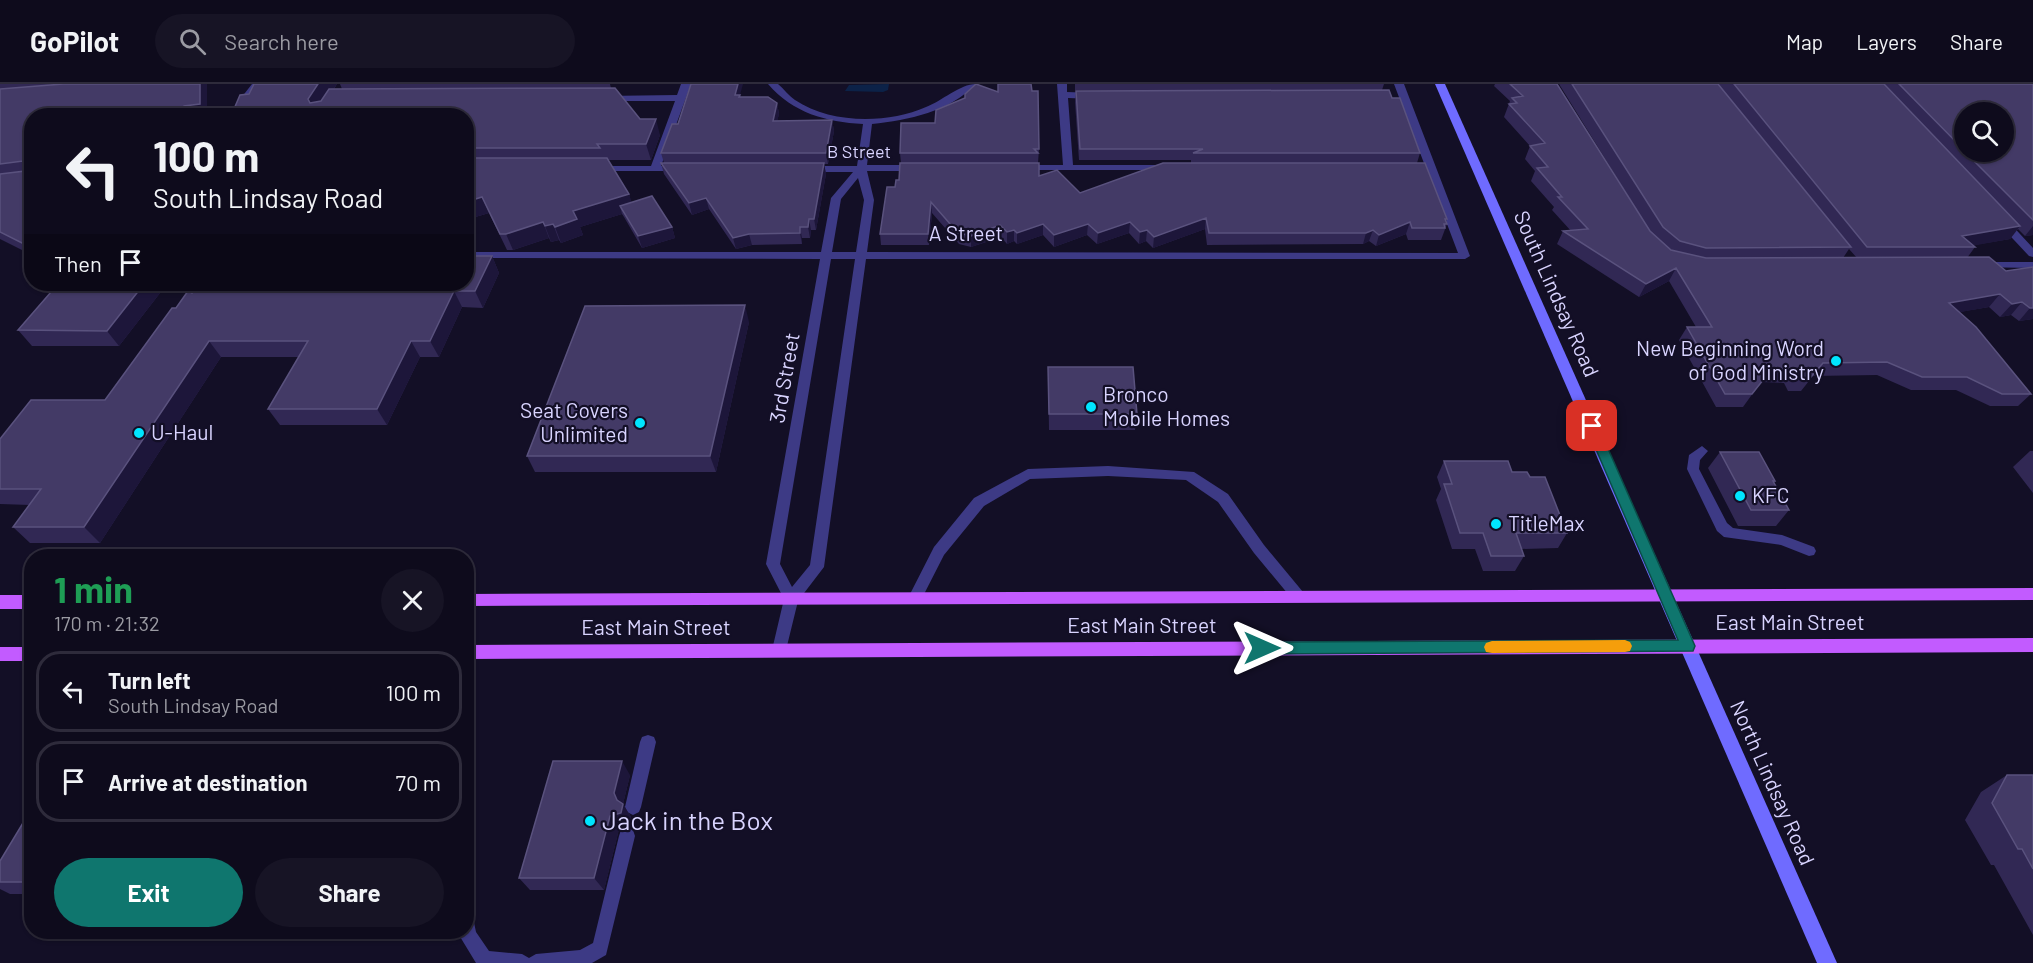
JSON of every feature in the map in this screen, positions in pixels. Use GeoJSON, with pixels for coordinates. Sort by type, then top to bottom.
{"type":"FeatureCollection","features":[{"type":"Feature","properties":{"kind":"main road","name":"South Lindsay Road"},"geometry":{"type":"LineString","coordinates":[[1440,84],[1678,621]]}},
{"type":"Feature","properties":{"kind":"main road","name":"East Main Street"},"geometry":{"type":"LineString","coordinates":[[474,600],[2033,594]]}},
{"type":"Feature","properties":{"kind":"main road"},"geometry":{"type":"LineString","coordinates":[[0,602],[24,602]]}},
{"type":"Feature","properties":{"kind":"main road","name":"North Lindsay Road"},"geometry":{"type":"LineString","coordinates":[[1678,621],[1827,963]]}},
{"type":"Feature","properties":{"kind":"main road","name":"East Main Street"},"geometry":{"type":"LineString","coordinates":[[474,652],[2033,645]]}},
{"type":"Feature","properties":{"kind":"main road"},"geometry":{"type":"LineString","coordinates":[[0,654],[24,654]]}},
{"type":"Feature","properties":{"kind":"lane"},"geometry":{"type":"LineString","coordinates":[[238,108],[257,84]]}},
{"type":"Feature","properties":{"kind":"lane"},"geometry":{"type":"LineString","coordinates":[[655,169],[686,84]]}},
{"type":"Feature","properties":{"kind":"lane"},"geometry":{"type":"LineString","coordinates":[[773,84],[781,96],[803,109],[833,118],[868,121],[902,118],[934,109],[960,96],[971,84]]}},
{"type":"Feature","properties":{"kind":"lane"},"geometry":{"type":"LineString","coordinates":[[1062,84],[1068,168]]}},
{"type":"Feature","properties":{"kind":"lane"},"geometry":{"type":"LineString","coordinates":[[1399,84],[1432,169],[1421,169]]}},
{"type":"Feature","properties":{"kind":"lane"},"geometry":{"type":"LineString","coordinates":[[1063,95],[1110,96]]}},
{"type":"Feature","properties":{"kind":"lane"},"geometry":{"type":"LineString","coordinates":[[1393,96],[1404,96]]}},
{"type":"Feature","properties":{"kind":"lane"},"geometry":{"type":"LineString","coordinates":[[597,98],[681,98]]}},
{"type":"Feature","properties":{"kind":"lane"},"geometry":{"type":"LineString","coordinates":[[779,650],[791,599],[817,567],[869,200],[861,169],[868,121]]}},
{"type":"Feature","properties":{"kind":"lane","name":"B Street"},"geometry":{"type":"LineString","coordinates":[[792,169],[930,168]]}},
{"type":"Feature","properties":{"kind":"lane"},"geometry":{"type":"LineString","coordinates":[[1011,168],[1174,168]]}},
{"type":"Feature","properties":{"kind":"lane"},"geometry":{"type":"LineString","coordinates":[[585,169],[690,169]]}},
{"type":"Feature","properties":{"kind":"lane","name":"3rd Street"},"geometry":{"type":"LineString","coordinates":[[791,599],[773,564],[836,198],[861,169]]}},
{"type":"Feature","properties":{"kind":"lane","name":"A Street"},"geometry":{"type":"LineString","coordinates":[[474,255],[1465,256],[1432,169]]}},
{"type":"Feature","properties":{"kind":"lane"},"geometry":{"type":"LineString","coordinates":[[1992,211],[2033,254]]}},
{"type":"Feature","properties":{"kind":"lane"},"geometry":{"type":"LineString","coordinates":[[1962,265],[2033,265]]}},
{"type":"Feature","properties":{"kind":"lane"},"geometry":{"type":"LineString","coordinates":[[1702,451],[1694,458],[1693,469],[1722,527],[1729,533],[1782,540],[1809,550]]}},
{"type":"Feature","properties":{"kind":"lane"},"geometry":{"type":"LineString","coordinates":[[915,598],[939,551],[979,502],[1028,474],[1108,471],[1189,475],[1223,498],[1259,549],[1298,596]]}},
{"type":"Feature","properties":{"kind":"lane"},"geometry":{"type":"LineString","coordinates":[[633,807],[648,742]]}},
{"type":"Feature","properties":{"kind":"lane"},"geometry":{"type":"LineString","coordinates":[[536,963],[582,959],[600,949],[627,836]]}},
{"type":"Feature","properties":{"kind":"lane"},"geometry":{"type":"LineString","coordinates":[[471,939],[484,959],[522,963]]}},
{"type":"Feature","properties":{"kind":"water"},"geometry":{"type":"Polygon","coordinates":[[[889,84],[888,90],[883,92],[845,91],[849,85],[889,84]]]}},
{"type":"Feature","properties":{"kind":"building"},"geometry":{"type":"Polygon","coordinates":[[[63,84],[200,84],[200,104],[183,108],[24,108],[24,162],[0,164],[0,89],[63,84]]]}},
{"type":"Feature","properties":{"kind":"building"},"geometry":{"type":"Polygon","coordinates":[[[254,84],[318,84],[308,99],[310,103],[321,101],[329,89],[615,88],[640,119],[656,119],[646,144],[597,144],[600,148],[474,148],[474,108],[234,108],[240,95],[249,94],[254,84]]]}},
{"type":"Feature","properties":{"kind":"building"},"geometry":{"type":"Polygon","coordinates":[[[691,84],[738,84],[735,95],[740,95],[739,97],[768,97],[777,103],[773,121],[832,120],[826,153],[661,153],[672,124],[678,124],[691,84]]]}},
{"type":"Feature","properties":{"kind":"building"},"geometry":{"type":"Polygon","coordinates":[[[976,84],[998,92],[998,84],[1031,84],[1032,91],[1038,91],[1039,149],[1034,149],[1038,153],[900,153],[901,123],[935,123],[936,110],[965,98],[965,94],[976,84]]]}},
{"type":"Feature","properties":{"kind":"building"},"geometry":{"type":"Polygon","coordinates":[[[1510,84],[1557,84],[1650,231],[1671,250],[1706,258],[1989,257],[2006,271],[2033,267],[2033,308],[2022,302],[2012,304],[2000,294],[1949,303],[1976,327],[2031,394],[2002,394],[1967,377],[1922,377],[1887,362],[1823,363],[1810,378],[1798,378],[1793,370],[1771,370],[1752,394],[1725,394],[1687,327],[1712,327],[1676,268],[1646,284],[1563,231],[1588,229],[1558,197],[1562,197],[1537,168],[1548,167],[1530,146],[1545,143],[1509,104],[1517,103],[1512,98],[1523,96],[1510,84]]]}},
{"type":"Feature","properties":{"kind":"building"},"geometry":{"type":"Polygon","coordinates":[[[1572,84],[1718,84],[1851,247],[1706,248],[1680,241],[1663,227],[1572,84]]]}},
{"type":"Feature","properties":{"kind":"building"},"geometry":{"type":"Polygon","coordinates":[[[1734,84],[1884,84],[1954,157],[1954,162],[1959,162],[2020,226],[1962,236],[1975,247],[1867,247],[1734,84]]]}},
{"type":"Feature","properties":{"kind":"building"},"geometry":{"type":"Polygon","coordinates":[[[1899,84],[2033,84],[2033,220],[1975,162],[2014,162],[2014,102],[1954,102],[1954,140],[1899,84]]]}},
{"type":"Feature","properties":{"kind":"building"},"geometry":{"type":"Polygon","coordinates":[[[1389,90],[1392,98],[1400,98],[1420,153],[1193,153],[1203,149],[1080,149],[1076,91],[1389,90]]]}},
{"type":"Feature","properties":{"kind":"building"},"geometry":{"type":"Polygon","coordinates":[[[474,158],[607,158],[629,194],[573,211],[577,219],[555,227],[553,224],[545,226],[543,222],[506,234],[500,234],[482,197],[474,200],[474,158]]]}},
{"type":"Feature","properties":{"kind":"building"},"geometry":{"type":"Polygon","coordinates":[[[661,163],[824,163],[814,219],[809,219],[808,227],[800,227],[800,233],[749,234],[733,238],[706,198],[689,203],[661,163]]]}},
{"type":"Feature","properties":{"kind":"building"},"geometry":{"type":"Polygon","coordinates":[[[900,163],[1039,163],[1039,176],[1057,170],[1080,193],[1163,163],[1425,163],[1447,224],[1444,224],[1445,228],[1412,228],[1410,222],[1379,235],[1373,230],[1366,233],[1209,233],[1206,218],[1154,237],[1147,230],[1140,232],[1130,222],[1098,233],[1088,224],[1054,235],[1043,224],[1017,233],[1014,230],[1007,232],[1000,225],[971,236],[958,233],[931,202],[928,234],[880,234],[887,187],[895,187],[896,180],[899,180],[900,163]]]}},
{"type":"Feature","properties":{"kind":"building"},"geometry":{"type":"Polygon","coordinates":[[[24,171],[24,244],[0,232],[0,174],[24,171]]]}},
{"type":"Feature","properties":{"kind":"building"},"geometry":{"type":"Polygon","coordinates":[[[652,196],[672,227],[638,236],[620,206],[652,196]]]}},
{"type":"Feature","properties":{"kind":"building"},"geometry":{"type":"Polygon","coordinates":[[[474,256],[492,256],[475,291],[474,256]]]}},
{"type":"Feature","properties":{"kind":"building"},"geometry":{"type":"Polygon","coordinates":[[[52,291],[138,291],[107,331],[18,330],[52,291]]]}},
{"type":"Feature","properties":{"kind":"building"},"geometry":{"type":"Polygon","coordinates":[[[188,291],[192,293],[194,291],[454,291],[430,341],[411,341],[377,409],[268,409],[308,341],[209,341],[84,527],[13,527],[41,489],[0,489],[0,439],[31,400],[105,400],[172,308],[176,308],[188,291]]]}},
{"type":"Feature","properties":{"kind":"building"},"geometry":{"type":"Polygon","coordinates":[[[745,305],[710,456],[527,456],[585,306],[745,305]]]}},
{"type":"Feature","properties":{"kind":"building","name":"Bronco Mobile Homes"},"geometry":{"type":"Polygon","coordinates":[[[1048,367],[1133,367],[1137,414],[1049,414],[1048,367]]]}},
{"type":"Feature","properties":{"kind":"building"},"geometry":{"type":"Polygon","coordinates":[[[1720,452],[1759,452],[1789,510],[1751,510],[1720,452]]]}},
{"type":"Feature","properties":{"kind":"building","name":"TitleMax"},"geometry":{"type":"Polygon","coordinates":[[[1444,461],[1508,461],[1512,472],[1527,472],[1530,477],[1545,477],[1567,533],[1516,533],[1524,556],[1491,556],[1483,533],[1460,533],[1444,484],[1452,484],[1444,461]]]}},
{"type":"Feature","properties":{"kind":"building","name":"Jack in the Box"},"geometry":{"type":"Polygon","coordinates":[[[553,761],[622,761],[614,793],[617,800],[623,804],[621,813],[610,816],[594,878],[519,878],[553,761]]]}},
{"type":"Feature","properties":{"kind":"building"},"geometry":{"type":"Polygon","coordinates":[[[2007,775],[2033,775],[2033,869],[2022,849],[2018,849],[1992,803],[2007,775]]]}},
{"type":"Feature","properties":{"kind":"building"},"geometry":{"type":"Polygon","coordinates":[[[24,821],[24,882],[0,882],[0,861],[24,821]]]}},
{"type":"Feature","properties":{"kind":"slow traffic"},"geometry":{"type":"LineString","coordinates":[[1492,647],[1625,646]]}},
{"type":"Feature","properties":{"kind":"place","name":"New Beginning Word of God Ministry"},"geometry":{"type":"Point","coordinates":[1836,361]}},
{"type":"Feature","properties":{"kind":"place","name":"Bronco Mobile Homes"},"geometry":{"type":"Point","coordinates":[1091,407]}},
{"type":"Feature","properties":{"kind":"place","name":"Seat Covers Unlimited"},"geometry":{"type":"Point","coordinates":[640,423]}},
{"type":"Feature","properties":{"kind":"place","name":"U-Haul"},"geometry":{"type":"Point","coordinates":[139,433]}},
{"type":"Feature","properties":{"kind":"place","name":"KFC"},"geometry":{"type":"Point","coordinates":[1740,496]}},
{"type":"Feature","properties":{"kind":"place","name":"TitleMax"},"geometry":{"type":"Point","coordinates":[1496,524]}},
{"type":"Feature","properties":{"kind":"place","name":"Jack in the Box"},"geometry":{"type":"Point","coordinates":[590,821]}},
{"type":"Feature","properties":{"kind":"route"},"geometry":{"type":"LineString","coordinates":[[1262,648],[1688,646],[1592,426]]}}]}
